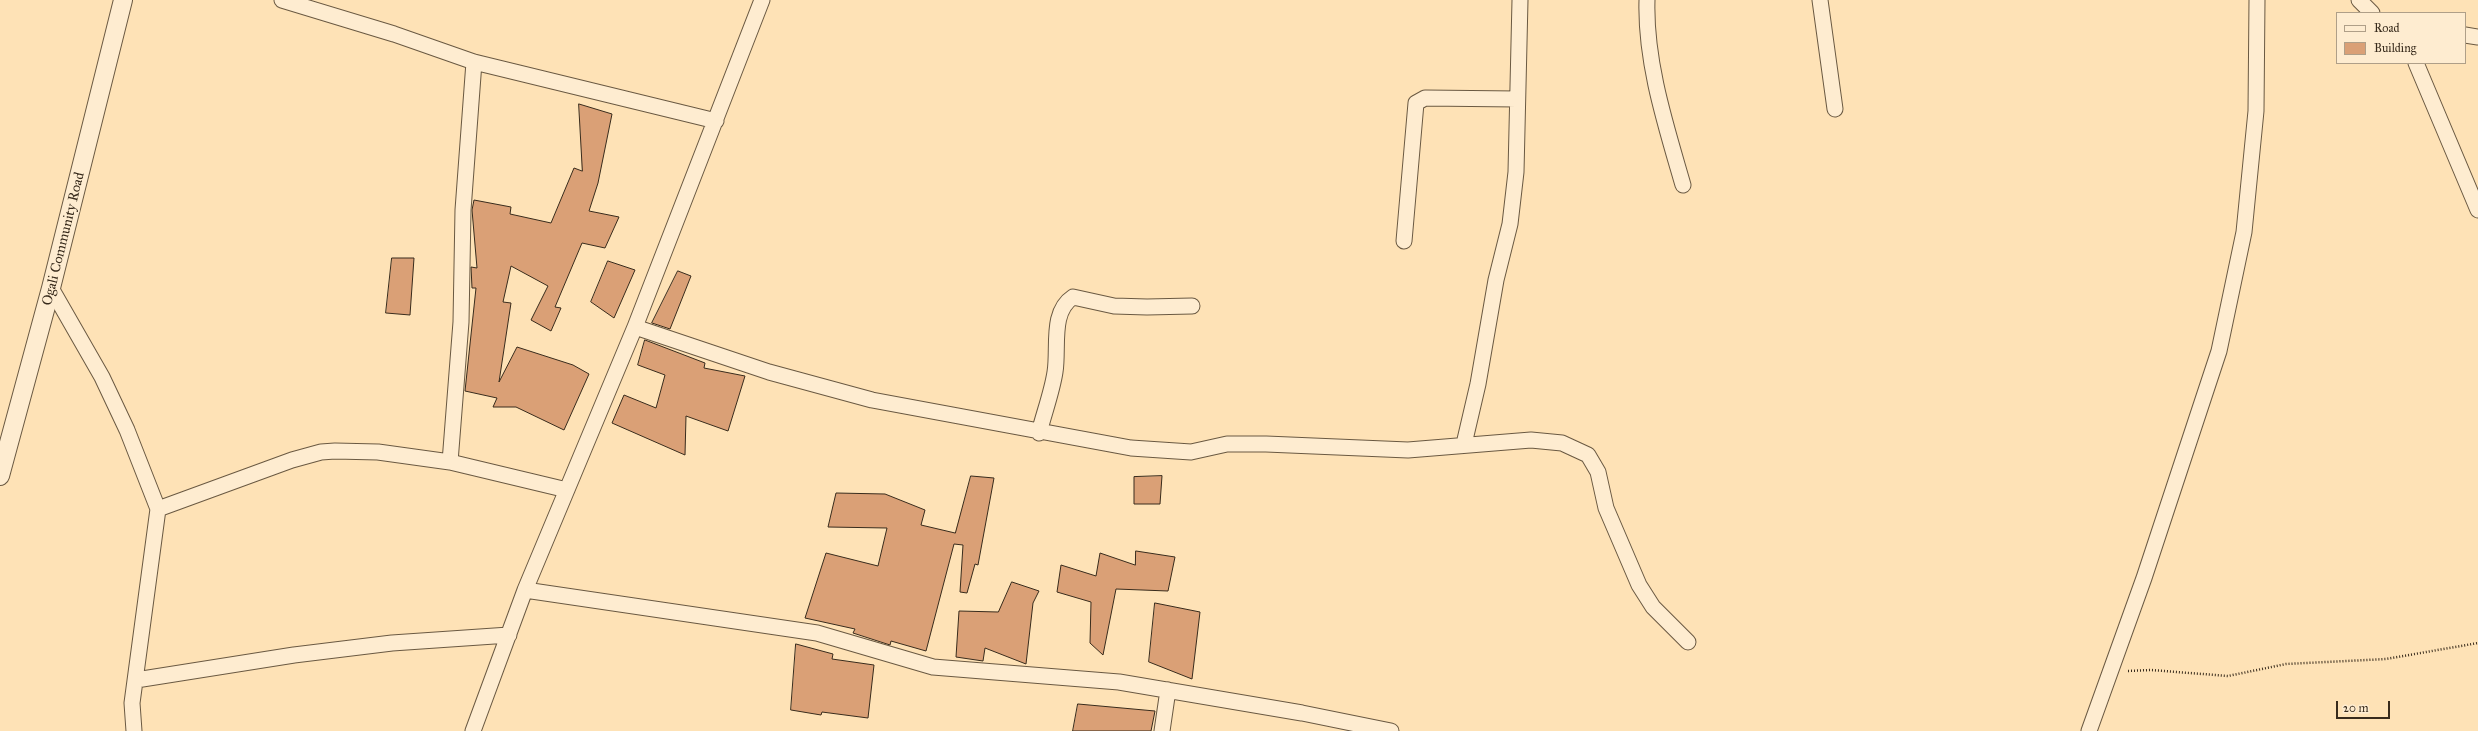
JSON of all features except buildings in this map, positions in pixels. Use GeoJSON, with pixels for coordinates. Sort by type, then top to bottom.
{"type":"FeatureCollection","features":[{"type":"Feature","properties":{"kind":"street","name":"Ogali Community Road"},"geometry":{"type":"LineString","coordinates":[[0,476],[51,288],[123,0]]}},
{"type":"Feature","properties":{"kind":"street"},"geometry":{"type":"LineString","coordinates":[[282,0],[394,34],[474,62],[716,121]]}},
{"type":"Feature","properties":{"kind":"street"},"geometry":{"type":"LineString","coordinates":[[473,731],[525,590],[635,327],[762,0]]}},
{"type":"Feature","properties":{"kind":"street"},"geometry":{"type":"LineString","coordinates":[[1464,444],[1478,384],[1496,280],[1510,224],[1516,172],[1520,0]]}},
{"type":"Feature","properties":{"kind":"street"},"geometry":{"type":"LineString","coordinates":[[1647,0],[1651,54],[1665,124],[1683,185]]}},
{"type":"Feature","properties":{"kind":"street"},"geometry":{"type":"LineString","coordinates":[[1820,0],[1835,109]]}},
{"type":"Feature","properties":{"kind":"street"},"geometry":{"type":"LineString","coordinates":[[2089,731],[2144,578],[2220,351],[2244,232],[2256,111],[2257,0]]}},
{"type":"Feature","properties":{"kind":"street"},"geometry":{"type":"LineString","coordinates":[[2359,0],[2371,12]]}},
{"type":"Feature","properties":{"kind":"street"},"geometry":{"type":"LineString","coordinates":[[2466,35],[2478,37]]}},
{"type":"Feature","properties":{"kind":"street"},"geometry":{"type":"LineString","coordinates":[[450,462],[461,322],[463,210],[474,62]]}},
{"type":"Feature","properties":{"kind":"street"},"geometry":{"type":"LineString","coordinates":[[2416,64],[2478,210]]}},
{"type":"Feature","properties":{"kind":"street"},"geometry":{"type":"LineString","coordinates":[[1404,240],[1416,103],[1425,98],[1517,99]]}},
{"type":"Feature","properties":{"kind":"street"},"geometry":{"type":"LineString","coordinates":[[51,288],[102,377],[127,430],[158,509],[132,703],[134,731]]}},
{"type":"Feature","properties":{"kind":"street"},"geometry":{"type":"LineString","coordinates":[[1039,432],[1055,372],[1058,320],[1066,302],[1073,297],[1114,306],[1147,308],[1192,306]]}},
{"type":"Feature","properties":{"kind":"street"},"geometry":{"type":"LineString","coordinates":[[635,327],[769,372],[872,400],[1131,448],[1191,452],[1227,444],[1408,450],[1464,444],[1531,440],[1562,442],[1588,454],[1598,472],[1606,508],[1639,585],[1653,607],[1688,642]]}},
{"type":"Feature","properties":{"kind":"street"},"geometry":{"type":"LineString","coordinates":[[158,509],[292,460],[321,452],[378,452],[450,462],[567,490]]}},
{"type":"Feature","properties":{"kind":"street"},"geometry":{"type":"LineString","coordinates":[[525,590],[817,633],[934,667],[1085,678],[1168,690],[1302,713],[1392,731]]}},
{"type":"Feature","properties":{"kind":"street"},"geometry":{"type":"LineString","coordinates":[[136,680],[294,655],[392,643],[509,635]]}},
{"type":"Feature","properties":{"kind":"street"},"geometry":{"type":"LineString","coordinates":[[1162,731],[1168,690]]}},
{"type":"Feature","properties":{"kind":"path"},"geometry":{"type":"LineString","coordinates":[[2110,672],[2151,670],[2228,676],[2286,664],[2386,659],[2478,643]]}}]}
